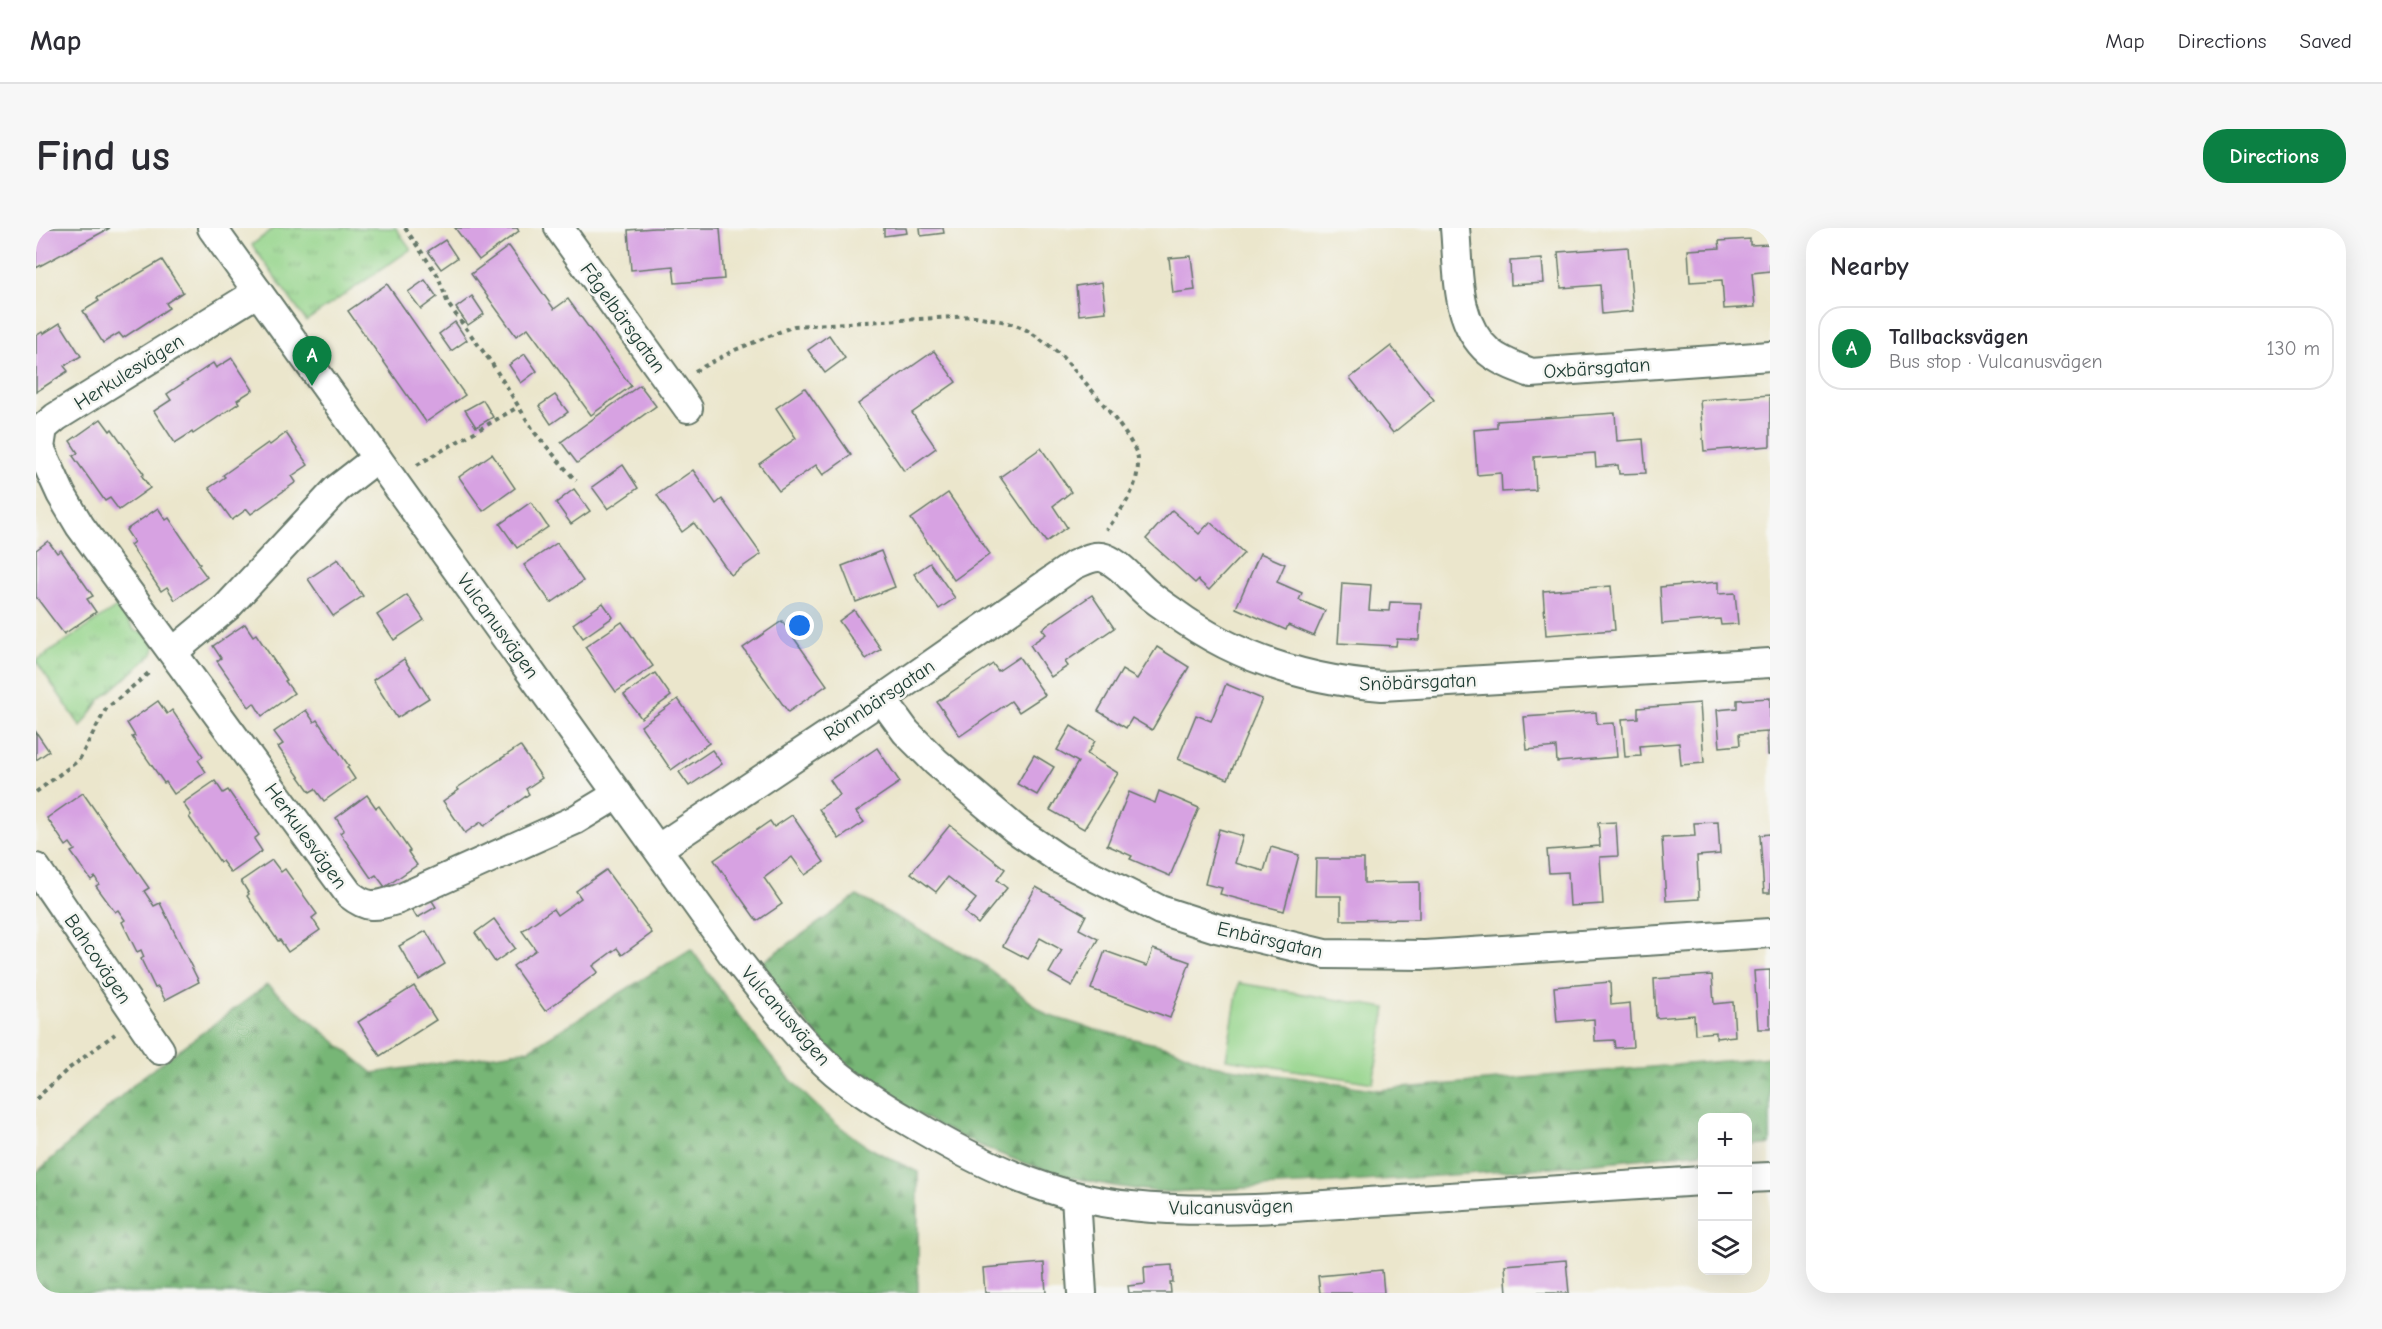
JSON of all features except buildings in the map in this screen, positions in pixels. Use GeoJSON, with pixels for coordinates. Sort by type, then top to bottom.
{"type":"FeatureCollection","features":[{"type":"Feature","properties":{"kind":"street","name":"Vulcanusvägen"},"geometry":{"type":"LineString","coordinates":[[212,228],[765,996],[794,1031],[836,1072],[878,1103],[956,1150],[1011,1176],[1076,1197],[1138,1207],[1227,1210],[1698,1181]]}},
{"type":"Feature","properties":{"kind":"street","name":"Fågelbärsgatan"},"geometry":{"type":"LineString","coordinates":[[559,228],[688,408]]}},
{"type":"Feature","properties":{"kind":"street","name":"Oxbärsgatan"},"geometry":{"type":"LineString","coordinates":[[1455,228],[1462,304],[1472,334],[1490,352],[1507,363],[1531,373],[1770,356]]}},
{"type":"Feature","properties":{"kind":"street","name":"Herkulesvägen"},"geometry":{"type":"LineString","coordinates":[[258,292],[56,417],[43,428],[40,448],[61,494],[80,526],[349,894],[363,905],[378,906],[399,899],[575,820],[618,794]]}},
{"type":"Feature","properties":{"kind":"street"},"geometry":{"type":"LineString","coordinates":[[173,652],[227,607],[337,489],[384,468]]}},
{"type":"Feature","properties":{"kind":"street","name":"Snöbärsgatan"},"geometry":{"type":"LineString","coordinates":[[1095,557],[1115,563],[1148,594],[1199,632],[1226,646],[1285,669],[1350,684],[1382,686],[1770,663]]}},
{"type":"Feature","properties":{"kind":"street","name":"Rönnbärsgatan"},"geometry":{"type":"LineString","coordinates":[[659,848],[882,699],[1074,565],[1095,557]]}},
{"type":"Feature","properties":{"kind":"street","name":"Enbärsgatan"},"geometry":{"type":"LineString","coordinates":[[882,699],[906,732],[936,762],[1016,829],[1050,853],[1160,910],[1216,928],[1325,954],[1403,955],[1770,933]]}},
{"type":"Feature","properties":{"kind":"street","name":"Bahcovägen"},"geometry":{"type":"LineString","coordinates":[[36,868],[160,1050]]}},
{"type":"Feature","properties":{"kind":"street"},"geometry":{"type":"LineString","coordinates":[[1752,1178],[1770,1177]]}},
{"type":"Feature","properties":{"kind":"street"},"geometry":{"type":"LineString","coordinates":[[1076,1197],[1082,1293]]}},
{"type":"Feature","properties":{"kind":"path"},"geometry":{"type":"LineString","coordinates":[[405,228],[438,276],[448,304],[491,362],[535,433],[576,481]]}},
{"type":"Feature","properties":{"kind":"path"},"geometry":{"type":"LineString","coordinates":[[671,385],[735,350],[794,326],[975,316],[999,320],[1026,329],[1049,345],[1068,363],[1127,436],[1138,457],[1136,481],[1128,502],[1095,557]]}},
{"type":"Feature","properties":{"kind":"path"},"geometry":{"type":"LineString","coordinates":[[384,468],[518,407]]}},
{"type":"Feature","properties":{"kind":"path"},"geometry":{"type":"LineString","coordinates":[[36,792],[79,760],[106,709],[173,652]]}},
{"type":"Feature","properties":{"kind":"path"},"geometry":{"type":"LineString","coordinates":[[36,1099],[67,1070],[137,1017]]}},
{"type":"Feature","properties":{"kind":"green space"},"geometry":{"type":"Polygon","coordinates":[[[274,228],[396,228],[411,249],[306,321],[252,245],[274,228]]]}},
{"type":"Feature","properties":{"kind":"green space"},"geometry":{"type":"Polygon","coordinates":[[[118,606],[135,631],[143,632],[155,647],[153,654],[100,700],[81,727],[36,661],[118,606]]]}},
{"type":"Feature","properties":{"kind":"green space"},"geometry":{"type":"Polygon","coordinates":[[[857,896],[981,963],[1047,1015],[1096,1030],[1172,1048],[1211,1065],[1379,1090],[1770,1057],[1770,1144],[1752,1146],[1752,1113],[1698,1113],[1698,1152],[1370,1181],[1170,1192],[1133,1189],[1059,1174],[1022,1162],[987,1149],[919,1115],[869,1082],[834,1052],[802,1018],[760,964],[857,896]]]}},
{"type":"Feature","properties":{"kind":"green space"},"geometry":{"type":"Polygon","coordinates":[[[691,949],[769,1055],[814,1103],[865,1145],[918,1172],[918,1293],[36,1293],[36,1173],[141,1078],[267,985],[373,1073],[528,1050],[691,949]]]}},
{"type":"Feature","properties":{"kind":"green space"},"geometry":{"type":"Polygon","coordinates":[[[1239,983],[1386,1008],[1373,1083],[1226,1059],[1239,983]]]}},
{"type":"Feature","properties":{"kind":"place","name":"Tallbacksvägen"},"geometry":{"type":"Point","coordinates":[312,386]}}]}
